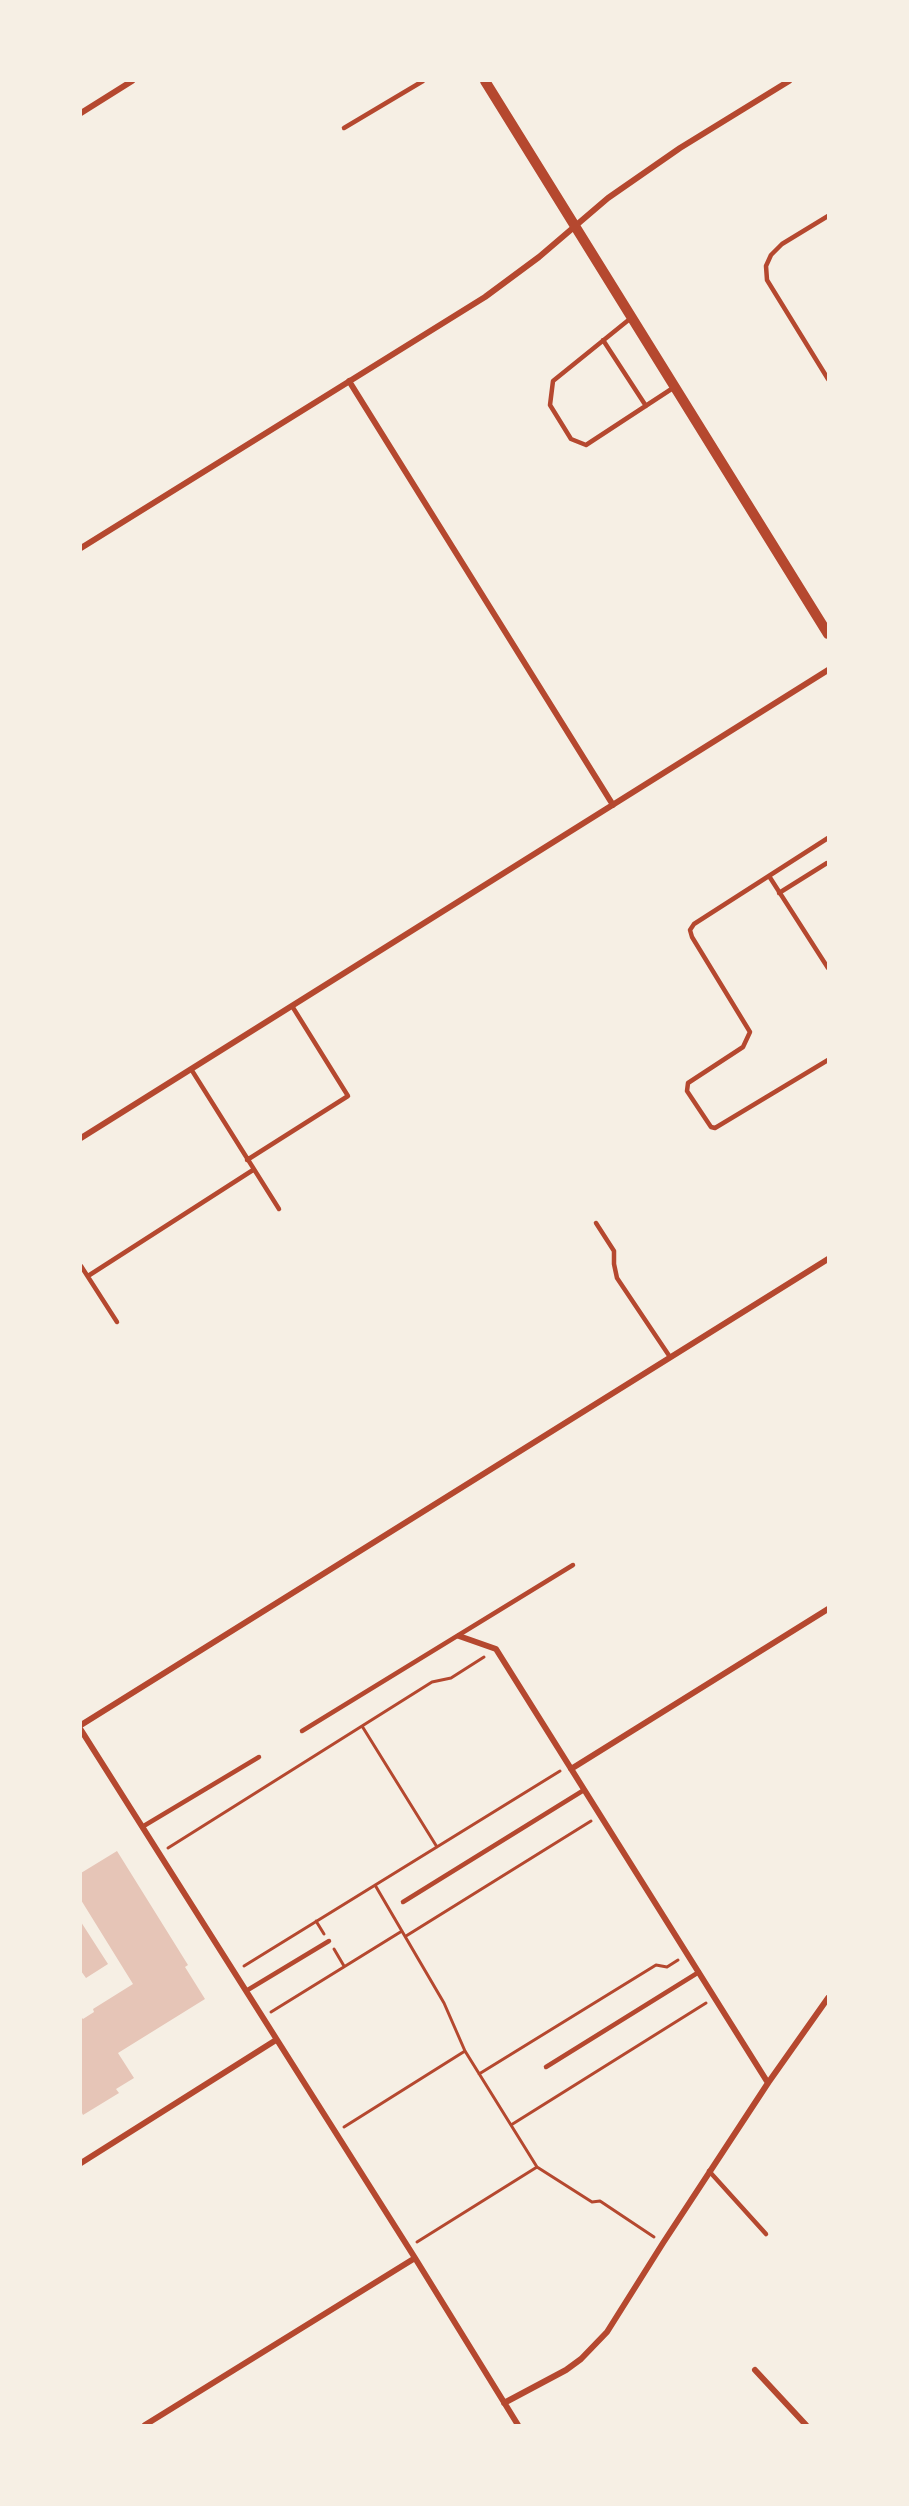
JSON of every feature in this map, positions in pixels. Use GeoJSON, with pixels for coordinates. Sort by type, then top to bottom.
{"type":"FeatureCollection","features":[{"type":"Feature","properties":{"kind":"street"},"geometry":{"type":"LineString","coordinates":[[81,113],[132,81]]}},
{"type":"Feature","properties":{"kind":"street"},"geometry":{"type":"LineString","coordinates":[[485,81],[828,634]]}},
{"type":"Feature","properties":{"kind":"street"},"geometry":{"type":"LineString","coordinates":[[81,548],[485,297],[539,257],[608,198],[680,148],[789,81]]}},
{"type":"Feature","properties":{"kind":"street"},"geometry":{"type":"LineString","coordinates":[[349,381],[613,805]]}},
{"type":"Feature","properties":{"kind":"street"},"geometry":{"type":"LineString","coordinates":[[81,1138],[828,670]]}},
{"type":"Feature","properties":{"kind":"street"},"geometry":{"type":"LineString","coordinates":[[81,1725],[828,1259]]}},
{"type":"Feature","properties":{"kind":"street"},"geometry":{"type":"LineString","coordinates":[[570,1767],[828,1609]]}},
{"type":"Feature","properties":{"kind":"street"},"geometry":{"type":"LineString","coordinates":[[459,1636],[496,1649],[768,2083]]}},
{"type":"Feature","properties":{"kind":"street"},"geometry":{"type":"LineString","coordinates":[[81,1730],[518,2425]]}},
{"type":"Feature","properties":{"kind":"street"},"geometry":{"type":"LineString","coordinates":[[504,2403],[566,2370],[595,2346],[607,2332],[768,2083],[828,1998]]}},
{"type":"Feature","properties":{"kind":"street"},"geometry":{"type":"LineString","coordinates":[[81,2163],[276,2040]]}},
{"type":"Feature","properties":{"kind":"street"},"geometry":{"type":"LineString","coordinates":[[145,2425],[415,2258]]}},
{"type":"Feature","properties":{"kind":"street"},"geometry":{"type":"LineString","coordinates":[[755,2370],[806,2425]]}},
{"type":"Feature","properties":{"kind":"lane"},"geometry":{"type":"LineString","coordinates":[[344,128],[423,81]]}},
{"type":"Feature","properties":{"kind":"lane"},"geometry":{"type":"LineString","coordinates":[[828,216],[782,244],[771,255],[766,266],[767,280],[828,379]]}},
{"type":"Feature","properties":{"kind":"lane"},"geometry":{"type":"LineString","coordinates":[[631,318],[553,381],[550,405],[571,439],[586,445],[675,387]]}},
{"type":"Feature","properties":{"kind":"lane"},"geometry":{"type":"LineString","coordinates":[[603,340],[646,406]]}},
{"type":"Feature","properties":{"kind":"lane"},"geometry":{"type":"LineString","coordinates":[[828,838],[694,924],[690,930],[692,937],[750,1032],[743,1047],[688,1083],[687,1092],[711,1127],[715,1128],[828,1060]]}},
{"type":"Feature","properties":{"kind":"lane"},"geometry":{"type":"LineString","coordinates":[[779,893],[827,863]]}},
{"type":"Feature","properties":{"kind":"lane"},"geometry":{"type":"LineString","coordinates":[[769,876],[828,968]]}},
{"type":"Feature","properties":{"kind":"lane"},"geometry":{"type":"LineString","coordinates":[[247,1160],[348,1096],[292,1006]]}},
{"type":"Feature","properties":{"kind":"lane"},"geometry":{"type":"LineString","coordinates":[[191,1069],[279,1209]]}},
{"type":"Feature","properties":{"kind":"lane"},"geometry":{"type":"LineString","coordinates":[[88,1276],[253,1170]]}},
{"type":"Feature","properties":{"kind":"lane"},"geometry":{"type":"LineString","coordinates":[[596,1223],[614,1251],[617,1278],[670,1357]]}},
{"type":"Feature","properties":{"kind":"lane"},"geometry":{"type":"LineString","coordinates":[[81,1266],[117,1322]]}},
{"type":"Feature","properties":{"kind":"lane"},"geometry":{"type":"LineString","coordinates":[[302,1731],[573,1565]]}},
{"type":"Feature","properties":{"kind":"lane"},"geometry":{"type":"LineString","coordinates":[[141,1827],[259,1756]]}},
{"type":"Feature","properties":{"kind":"lane"},"geometry":{"type":"LineString","coordinates":[[403,1902],[584,1790]]}},
{"type":"Feature","properties":{"kind":"lane"},"geometry":{"type":"LineString","coordinates":[[246,1991],[329,1941]]}},
{"type":"Feature","properties":{"kind":"lane"},"geometry":{"type":"LineString","coordinates":[[546,2067],[699,1972]]}},
{"type":"Feature","properties":{"kind":"lane"},"geometry":{"type":"LineString","coordinates":[[710,2171],[766,2234]]}},
{"type":"Feature","properties":{"kind":"path"},"geometry":{"type":"LineString","coordinates":[[159,1854],[432,1682],[451,1678],[496,1649]]}},
{"type":"Feature","properties":{"kind":"path"},"geometry":{"type":"LineString","coordinates":[[362,1726],[437,1848]]}},
{"type":"Feature","properties":{"kind":"path"},"geometry":{"type":"LineString","coordinates":[[233,1972],[570,1767]]}},
{"type":"Feature","properties":{"kind":"path"},"geometry":{"type":"LineString","coordinates":[[405,1937],[600,1815]]}},
{"type":"Feature","properties":{"kind":"path"},"geometry":{"type":"LineString","coordinates":[[375,1885],[444,2003],[465,2051],[537,2167],[592,2202],[600,2201],[663,2243]]}},
{"type":"Feature","properties":{"kind":"path"},"geometry":{"type":"LineString","coordinates":[[262,2017],[402,1931]]}},
{"type":"Feature","properties":{"kind":"path"},"geometry":{"type":"LineString","coordinates":[[479,2074],[656,1965],[667,1967],[687,1953]]}},
{"type":"Feature","properties":{"kind":"path"},"geometry":{"type":"LineString","coordinates":[[511,2125],[715,1997]]}},
{"type":"Feature","properties":{"kind":"path"},"geometry":{"type":"LineString","coordinates":[[335,2132],[465,2051]]}},
{"type":"Feature","properties":{"kind":"path"},"geometry":{"type":"LineString","coordinates":[[408,2248],[537,2167]]}},
{"type":"Feature","properties":{"kind":"building"},"geometry":{"type":"Polygon","coordinates":[[[117,1851],[188,1965],[185,1967],[205,1999],[118,2053],[134,2078],[116,2089],[119,2093],[83,2115],[81,2111],[81,2017],[83,2019],[94,2012],[93,2009],[133,1984],[81,1900],[81,1873],[117,1851]]]}},
{"type":"Feature","properties":{"kind":"building"},"geometry":{"type":"Polygon","coordinates":[[[81,1922],[108,1964],[86,1978],[81,1971],[81,1922]]]}}]}
